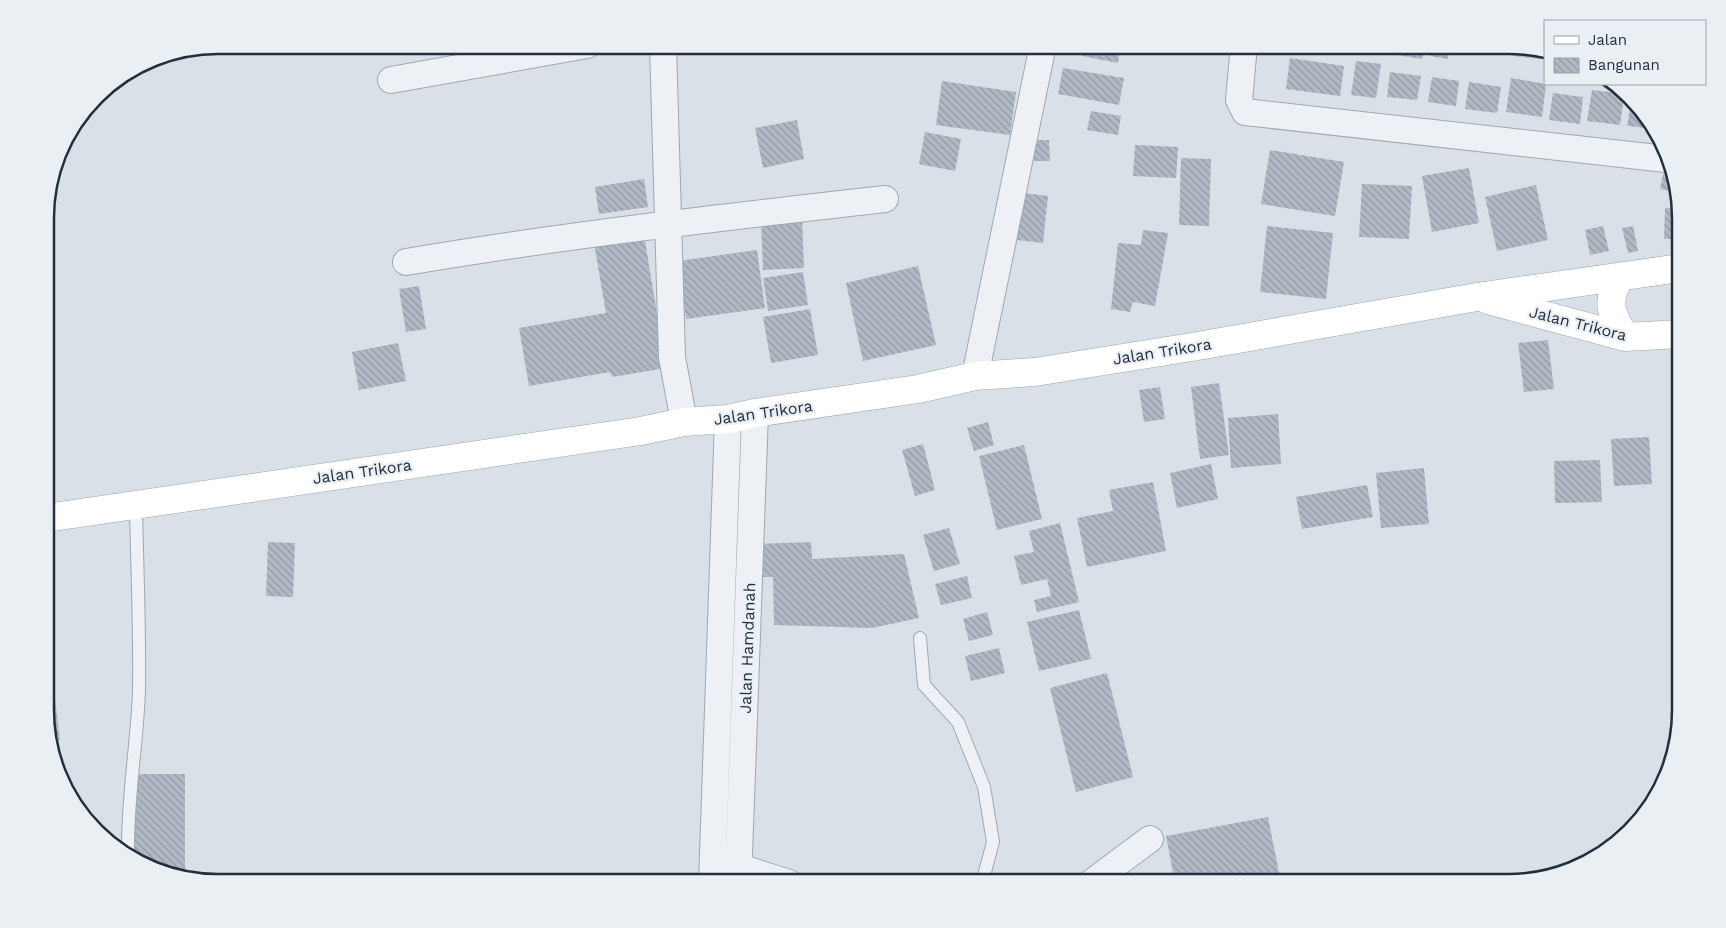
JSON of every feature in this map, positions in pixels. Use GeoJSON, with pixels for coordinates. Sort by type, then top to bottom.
{"type":"FeatureCollection","features":[{"type":"Feature","properties":{"kind":"main road","name":"Jalan Trikora"},"geometry":{"type":"LineString","coordinates":[[54,517],[632,432],[684,422],[728,419],[755,413],[918,389],[975,376],[1045,370],[1192,347],[1477,297],[1672,269]]}},
{"type":"Feature","properties":{"kind":"main road"},"geometry":{"type":"LineString","coordinates":[[1620,277],[1611,294],[1611,309],[1625,337]]}},
{"type":"Feature","properties":{"kind":"main road","name":"Jalan Trikora"},"geometry":{"type":"LineString","coordinates":[[1477,297],[1625,337],[1672,334]]}},
{"type":"Feature","properties":{"kind":"street"},"geometry":{"type":"LineString","coordinates":[[391,80],[537,54]]}},
{"type":"Feature","properties":{"kind":"street"},"geometry":{"type":"LineString","coordinates":[[663,54],[672,357],[684,422]]}},
{"type":"Feature","properties":{"kind":"street"},"geometry":{"type":"LineString","coordinates":[[975,376],[1041,54]]}},
{"type":"Feature","properties":{"kind":"street"},"geometry":{"type":"LineString","coordinates":[[1243,54],[1239,100],[1245,112],[1661,158]]}},
{"type":"Feature","properties":{"kind":"street"},"geometry":{"type":"LineString","coordinates":[[406,262],[669,223],[885,199]]}},
{"type":"Feature","properties":{"kind":"street","name":"Jalan Hamdanah"},"geometry":{"type":"LineString","coordinates":[[739,874],[755,413]]}},
{"type":"Feature","properties":{"kind":"street","name":"Jalan Hamdanah"},"geometry":{"type":"LineString","coordinates":[[712,874],[728,419]]}},
{"type":"Feature","properties":{"kind":"street"},"geometry":{"type":"LineString","coordinates":[[1103,874],[1150,839]]}},
{"type":"Feature","properties":{"kind":"lane"},"geometry":{"type":"LineString","coordinates":[[128,848],[130,790],[138,691],[136,504]]}},
{"type":"Feature","properties":{"kind":"lane"},"geometry":{"type":"LineString","coordinates":[[920,638],[924,685],[958,722],[984,787],[993,842],[984,874]]}},
{"type":"Feature","properties":{"kind":"building"},"geometry":{"type":"Polygon","coordinates":[[[1082,54],[1120,54],[1118,63],[1082,56],[1082,54]]]}},
{"type":"Feature","properties":{"kind":"building"},"geometry":{"type":"Polygon","coordinates":[[[1397,54],[1423,54],[1422,59],[1397,54]]]}},
{"type":"Feature","properties":{"kind":"building"},"geometry":{"type":"Polygon","coordinates":[[[1430,54],[1449,54],[1448,59],[1430,56],[1430,54]]]}},
{"type":"Feature","properties":{"kind":"building"},"geometry":{"type":"Polygon","coordinates":[[[1513,54],[1541,57],[1541,59],[1513,56],[1513,54]]]}},
{"type":"Feature","properties":{"kind":"building"},"geometry":{"type":"Polygon","coordinates":[[[1290,58],[1344,66],[1340,96],[1286,89],[1290,58]]]}},
{"type":"Feature","properties":{"kind":"building"},"geometry":{"type":"Polygon","coordinates":[[[1356,61],[1381,64],[1376,98],[1351,95],[1356,61]]]}},
{"type":"Feature","properties":{"kind":"building"},"geometry":{"type":"Polygon","coordinates":[[[1063,68],[1124,78],[1119,105],[1058,94],[1063,68]]]}},
{"type":"Feature","properties":{"kind":"building"},"geometry":{"type":"Polygon","coordinates":[[[1390,72],[1421,76],[1417,100],[1387,97],[1390,72]]]}},
{"type":"Feature","properties":{"kind":"building"},"geometry":{"type":"Polygon","coordinates":[[[1432,77],[1459,81],[1456,106],[1428,102],[1432,77]]]}},
{"type":"Feature","properties":{"kind":"building"},"geometry":{"type":"Polygon","coordinates":[[[1511,78],[1546,85],[1542,117],[1506,112],[1511,78]]]}},
{"type":"Feature","properties":{"kind":"building"},"geometry":{"type":"Polygon","coordinates":[[[942,81],[1016,92],[1010,135],[936,125],[942,81]]]}},
{"type":"Feature","properties":{"kind":"building"},"geometry":{"type":"Polygon","coordinates":[[[1469,82],[1501,87],[1497,113],[1465,109],[1469,82]]]}},
{"type":"Feature","properties":{"kind":"building"},"geometry":{"type":"Polygon","coordinates":[[[1592,90],[1614,92],[1623,101],[1620,125],[1587,121],[1592,90]]]}},
{"type":"Feature","properties":{"kind":"building"},"geometry":{"type":"Polygon","coordinates":[[[1553,93],[1583,97],[1580,124],[1549,120],[1553,93]]]}},
{"type":"Feature","properties":{"kind":"building"},"geometry":{"type":"Polygon","coordinates":[[[1630,108],[1646,128],[1627,126],[1630,108]]]}},
{"type":"Feature","properties":{"kind":"building"},"geometry":{"type":"Polygon","coordinates":[[[1091,111],[1121,116],[1118,135],[1087,130],[1091,111]]]}},
{"type":"Feature","properties":{"kind":"building"},"geometry":{"type":"Polygon","coordinates":[[[797,120],[804,159],[763,168],[755,128],[797,120]]]}},
{"type":"Feature","properties":{"kind":"building"},"geometry":{"type":"Polygon","coordinates":[[[925,132],[961,139],[955,171],[919,164],[925,132]]]}},
{"type":"Feature","properties":{"kind":"building"},"geometry":{"type":"Polygon","coordinates":[[[1034,140],[1049,140],[1050,161],[1034,161],[1034,140]]]}},
{"type":"Feature","properties":{"kind":"building"},"geometry":{"type":"Polygon","coordinates":[[[1135,145],[1178,147],[1176,178],[1133,176],[1135,145]]]}},
{"type":"Feature","properties":{"kind":"building"},"geometry":{"type":"Polygon","coordinates":[[[1270,150],[1344,162],[1335,216],[1261,204],[1270,150]]]}},
{"type":"Feature","properties":{"kind":"building"},"geometry":{"type":"Polygon","coordinates":[[[1181,158],[1211,159],[1209,226],[1179,225],[1181,158]]]}},
{"type":"Feature","properties":{"kind":"building"},"geometry":{"type":"Polygon","coordinates":[[[1469,168],[1479,223],[1432,232],[1422,176],[1469,168]]]}},
{"type":"Feature","properties":{"kind":"building"},"geometry":{"type":"Polygon","coordinates":[[[1664,170],[1665,170],[1670,191],[1660,189],[1664,170]]]}},
{"type":"Feature","properties":{"kind":"building"},"geometry":{"type":"Polygon","coordinates":[[[644,179],[648,207],[599,214],[595,187],[644,179]]]}},
{"type":"Feature","properties":{"kind":"building"},"geometry":{"type":"Polygon","coordinates":[[[1362,184],[1412,186],[1409,239],[1359,237],[1362,184]]]}},
{"type":"Feature","properties":{"kind":"building"},"geometry":{"type":"Polygon","coordinates":[[[1536,185],[1548,240],[1497,251],[1485,197],[1536,185]]]}},
{"type":"Feature","properties":{"kind":"building"},"geometry":{"type":"Polygon","coordinates":[[[1023,193],[1048,196],[1043,243],[1017,240],[1023,193]]]}},
{"type":"Feature","properties":{"kind":"building"},"geometry":{"type":"Polygon","coordinates":[[[1665,208],[1672,208],[1672,239],[1664,239],[1665,208]]]}},
{"type":"Feature","properties":{"kind":"building"},"geometry":{"type":"Polygon","coordinates":[[[802,217],[804,268],[763,270],[761,219],[802,217]]]}},
{"type":"Feature","properties":{"kind":"building"},"geometry":{"type":"Polygon","coordinates":[[[1267,226],[1333,233],[1326,299],[1260,292],[1267,226]]]}},
{"type":"Feature","properties":{"kind":"building"},"geometry":{"type":"Polygon","coordinates":[[[1603,226],[1609,251],[1590,255],[1585,230],[1603,226]]]}},
{"type":"Feature","properties":{"kind":"building"},"geometry":{"type":"Polygon","coordinates":[[[1633,226],[1638,251],[1628,253],[1622,228],[1633,226]]]}},
{"type":"Feature","properties":{"kind":"building"},"geometry":{"type":"Polygon","coordinates":[[[1143,230],[1168,233],[1155,306],[1133,302],[1130,312],[1111,309],[1118,243],[1141,245],[1143,230]]]}},
{"type":"Feature","properties":{"kind":"building"},"geometry":{"type":"Polygon","coordinates":[[[644,235],[666,368],[612,377],[610,372],[529,386],[519,328],[606,313],[594,243],[644,235]]]}},
{"type":"Feature","properties":{"kind":"building"},"geometry":{"type":"Polygon","coordinates":[[[757,250],[765,308],[686,319],[678,261],[757,250]]]}},
{"type":"Feature","properties":{"kind":"building"},"geometry":{"type":"Polygon","coordinates":[[[918,266],[936,345],[863,361],[846,283],[918,266]]]}},
{"type":"Feature","properties":{"kind":"building"},"geometry":{"type":"Polygon","coordinates":[[[803,272],[808,305],[768,311],[763,278],[803,272]]]}},
{"type":"Feature","properties":{"kind":"building"},"geometry":{"type":"Polygon","coordinates":[[[419,286],[426,329],[406,332],[399,289],[419,286]]]}},
{"type":"Feature","properties":{"kind":"building"},"geometry":{"type":"Polygon","coordinates":[[[810,309],[818,355],[771,363],[763,317],[810,309]]]}},
{"type":"Feature","properties":{"kind":"building"},"geometry":{"type":"Polygon","coordinates":[[[1548,340],[1554,389],[1524,392],[1518,343],[1548,340]]]}},
{"type":"Feature","properties":{"kind":"building"},"geometry":{"type":"Polygon","coordinates":[[[398,343],[406,381],[359,390],[352,352],[398,343]]]}},
{"type":"Feature","properties":{"kind":"building"},"geometry":{"type":"Polygon","coordinates":[[[1219,383],[1229,455],[1200,459],[1191,387],[1219,383]]]}},
{"type":"Feature","properties":{"kind":"building"},"geometry":{"type":"Polygon","coordinates":[[[1160,387],[1165,419],[1144,422],[1139,390],[1160,387]]]}},
{"type":"Feature","properties":{"kind":"building"},"geometry":{"type":"Polygon","coordinates":[[[1278,414],[1281,464],[1231,468],[1228,418],[1278,414]]]}},
{"type":"Feature","properties":{"kind":"building"},"geometry":{"type":"Polygon","coordinates":[[[988,422],[994,445],[974,451],[967,428],[988,422]]]}},
{"type":"Feature","properties":{"kind":"building"},"geometry":{"type":"Polygon","coordinates":[[[1649,437],[1652,484],[1614,486],[1611,439],[1649,437]]]}},
{"type":"Feature","properties":{"kind":"building"},"geometry":{"type":"Polygon","coordinates":[[[923,444],[935,490],[915,496],[902,450],[923,444]]]}},
{"type":"Feature","properties":{"kind":"building"},"geometry":{"type":"Polygon","coordinates":[[[1024,445],[1042,519],[997,530],[979,456],[1024,445]]]}},
{"type":"Feature","properties":{"kind":"building"},"geometry":{"type":"Polygon","coordinates":[[[1600,460],[1602,502],[1555,503],[1554,461],[1600,460]]]}},
{"type":"Feature","properties":{"kind":"building"},"geometry":{"type":"Polygon","coordinates":[[[1211,464],[1218,499],[1177,508],[1170,473],[1211,464]]]}},
{"type":"Feature","properties":{"kind":"building"},"geometry":{"type":"Polygon","coordinates":[[[1424,468],[1429,524],[1381,528],[1376,473],[1424,468]]]}},
{"type":"Feature","properties":{"kind":"building"},"geometry":{"type":"Polygon","coordinates":[[[1153,482],[1166,551],[1087,567],[1077,518],[1113,511],[1109,490],[1153,482]]]}},
{"type":"Feature","properties":{"kind":"building"},"geometry":{"type":"Polygon","coordinates":[[[1367,485],[1373,517],[1302,529],[1296,497],[1367,485]]]}},
{"type":"Feature","properties":{"kind":"building"},"geometry":{"type":"Polygon","coordinates":[[[1060,523],[1079,602],[1037,612],[1034,600],[1051,596],[1047,579],[1021,585],[1014,556],[1034,552],[1029,531],[1060,523]]]}},
{"type":"Feature","properties":{"kind":"building"},"geometry":{"type":"Polygon","coordinates":[[[949,528],[960,564],[934,571],[923,535],[949,528]]]}},
{"type":"Feature","properties":{"kind":"building"},"geometry":{"type":"Polygon","coordinates":[[[268,542],[295,543],[293,597],[266,596],[268,542]]]}},
{"type":"Feature","properties":{"kind":"building"},"geometry":{"type":"Polygon","coordinates":[[[811,542],[812,559],[904,554],[919,618],[872,628],[774,625],[773,577],[759,577],[758,544],[811,542]]]}},
{"type":"Feature","properties":{"kind":"building"},"geometry":{"type":"Polygon","coordinates":[[[967,576],[972,598],[941,605],[935,584],[967,576]]]}},
{"type":"Feature","properties":{"kind":"building"},"geometry":{"type":"Polygon","coordinates":[[[1079,610],[1091,659],[1039,671],[1027,622],[1079,610]]]}},
{"type":"Feature","properties":{"kind":"building"},"geometry":{"type":"Polygon","coordinates":[[[987,612],[993,635],[969,641],[963,619],[987,612]]]}},
{"type":"Feature","properties":{"kind":"building"},"geometry":{"type":"Polygon","coordinates":[[[999,648],[1005,673],[971,681],[965,656],[999,648]]]}},
{"type":"Feature","properties":{"kind":"building"},"geometry":{"type":"Polygon","coordinates":[[[1107,673],[1133,777],[1076,792],[1050,688],[1107,673]]]}},
{"type":"Feature","properties":{"kind":"building"},"geometry":{"type":"Polygon","coordinates":[[[54,690],[60,740],[57,741],[55,732],[54,690]]]}},
{"type":"Feature","properties":{"kind":"building"},"geometry":{"type":"Polygon","coordinates":[[[134,774],[185,774],[185,871],[165,866],[134,851],[134,774]]]}},
{"type":"Feature","properties":{"kind":"building"},"geometry":{"type":"Polygon","coordinates":[[[1268,817],[1279,874],[1173,874],[1166,836],[1268,817]]]}}]}
